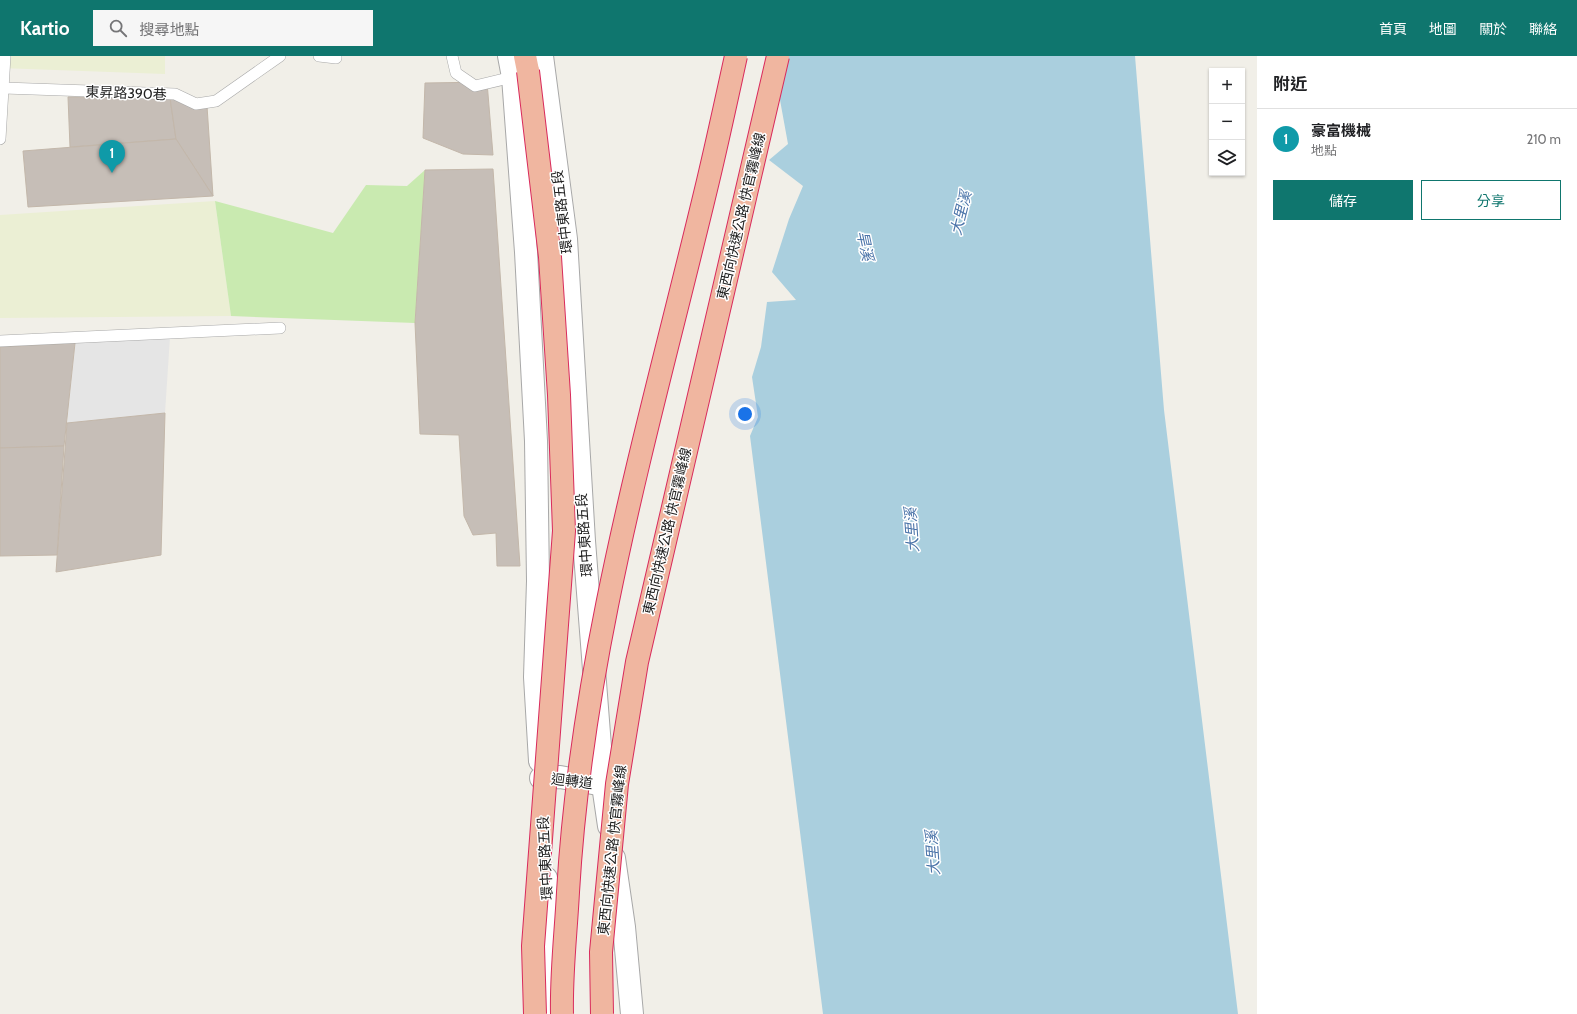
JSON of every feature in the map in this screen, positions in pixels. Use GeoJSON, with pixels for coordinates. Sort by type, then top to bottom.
{"type":"FeatureCollection","features":[{"type":"Feature","properties":{"kind":"highway"},"geometry":{"type":"LineString","coordinates":[[562,1014],[570,857],[578,776],[600,640],[626,514],[709,179],[736,56]]}},
{"type":"Feature","properties":{"kind":"highway","name":"東西向快速公路 快官霧峰線"},"geometry":{"type":"LineString","coordinates":[[602,1014],[601,952],[617,784],[637,662],[778,56]]}},
{"type":"Feature","properties":{"kind":"highway"},"geometry":{"type":"LineString","coordinates":[[527,65],[550,257],[559,395],[564,531],[533,946],[535,1014]]}},
{"type":"Feature","properties":{"kind":"street","name":"環中東路五段"},"geometry":{"type":"LineString","coordinates":[[509,56],[527,65]]}},
{"type":"Feature","properties":{"kind":"street","name":"環中東路五段"},"geometry":{"type":"LineString","coordinates":[[527,65],[526,252],[536,441],[538,581],[535,678],[552,1014]]}},
{"type":"Feature","properties":{"kind":"street","name":"環中東路五段"},"geometry":{"type":"LineString","coordinates":[[527,65],[566,239],[584,541],[603,785],[624,927],[632,1014]]}},
{"type":"Feature","properties":{"kind":"street","name":"迴轉道"},"geometry":{"type":"LineString","coordinates":[[541,778],[560,777],[603,785]]}},
{"type":"Feature","properties":{"kind":"lane"},"geometry":{"type":"LineString","coordinates":[[0,139],[5,56]]}},
{"type":"Feature","properties":{"kind":"lane","name":"東昇路390巷"},"geometry":{"type":"LineString","coordinates":[[4,88],[175,94],[196,104],[216,101],[280,56]]}},
{"type":"Feature","properties":{"kind":"lane"},"geometry":{"type":"LineString","coordinates":[[319,56],[336,58],[336,56]]}},
{"type":"Feature","properties":{"kind":"lane"},"geometry":{"type":"LineString","coordinates":[[452,56],[456,73],[475,86],[527,65]]}},
{"type":"Feature","properties":{"kind":"lane"},"geometry":{"type":"LineString","coordinates":[[0,341],[280,328]]}},
{"type":"Feature","properties":{"kind":"green space"},"geometry":{"type":"Polygon","coordinates":[[[0,56],[165,56],[165,74],[0,68],[0,56]]]}},
{"type":"Feature","properties":{"kind":"green space"},"geometry":{"type":"Polygon","coordinates":[[[425,170],[415,323],[231,316],[215,201],[333,233],[366,185],[407,186],[425,170]]]}},
{"type":"Feature","properties":{"kind":"green space"},"geometry":{"type":"Polygon","coordinates":[[[215,201],[231,316],[0,318],[0,215],[215,201]]]}},
{"type":"Feature","properties":{"kind":"shaded area"},"geometry":{"type":"Polygon","coordinates":[[[170,337],[165,413],[67,423],[75,343],[170,337]]]}},
{"type":"Feature","properties":{"kind":"water"},"geometry":{"type":"Polygon","coordinates":[[[772,56],[1135,56],[1164,410],[1238,1014],[823,1014],[750,436],[758,417],[752,377],[761,347],[767,302],[796,300],[772,272],[789,219],[803,186],[769,160],[788,144],[772,56]]]}},
{"type":"Feature","properties":{"kind":"building"},"geometry":{"type":"Polygon","coordinates":[[[487,82],[493,155],[463,154],[423,138],[425,83],[487,82]]]}},
{"type":"Feature","properties":{"kind":"building"},"geometry":{"type":"Polygon","coordinates":[[[68,97],[170,98],[176,139],[70,147],[68,97]]]}},
{"type":"Feature","properties":{"kind":"building"},"geometry":{"type":"Polygon","coordinates":[[[170,98],[207,106],[213,196],[176,139],[170,98]]]}},
{"type":"Feature","properties":{"kind":"building"},"geometry":{"type":"Polygon","coordinates":[[[176,139],[213,196],[28,207],[23,151],[176,139]]]}},
{"type":"Feature","properties":{"kind":"building"},"geometry":{"type":"Polygon","coordinates":[[[493,169],[520,566],[497,566],[496,533],[473,535],[464,516],[459,435],[420,434],[415,323],[425,170],[493,169]]]}},
{"type":"Feature","properties":{"kind":"building"},"geometry":{"type":"Polygon","coordinates":[[[75,343],[64,446],[0,448],[0,347],[75,343]]]}},
{"type":"Feature","properties":{"kind":"building"},"geometry":{"type":"Polygon","coordinates":[[[165,413],[161,555],[56,572],[67,423],[165,413]]]}},
{"type":"Feature","properties":{"kind":"building"},"geometry":{"type":"Polygon","coordinates":[[[64,446],[57,555],[0,556],[0,448],[64,446]]]}},
{"type":"Feature","properties":{"kind":"place","name":"豪富機械"},"geometry":{"type":"Point","coordinates":[112,173]}},
{"type":"Feature","properties":{"kind":"water label","name":"大里溪"},"geometry":{"type":"Point","coordinates":[961,213]}},
{"type":"Feature","properties":{"kind":"water label","name":"旱溪"},"geometry":{"type":"Point","coordinates":[865,246]}},
{"type":"Feature","properties":{"kind":"water label","name":"大里溪"},"geometry":{"type":"Point","coordinates":[912,530]}},
{"type":"Feature","properties":{"kind":"water label","name":"大里溪"},"geometry":{"type":"Point","coordinates":[933,853]}}]}
